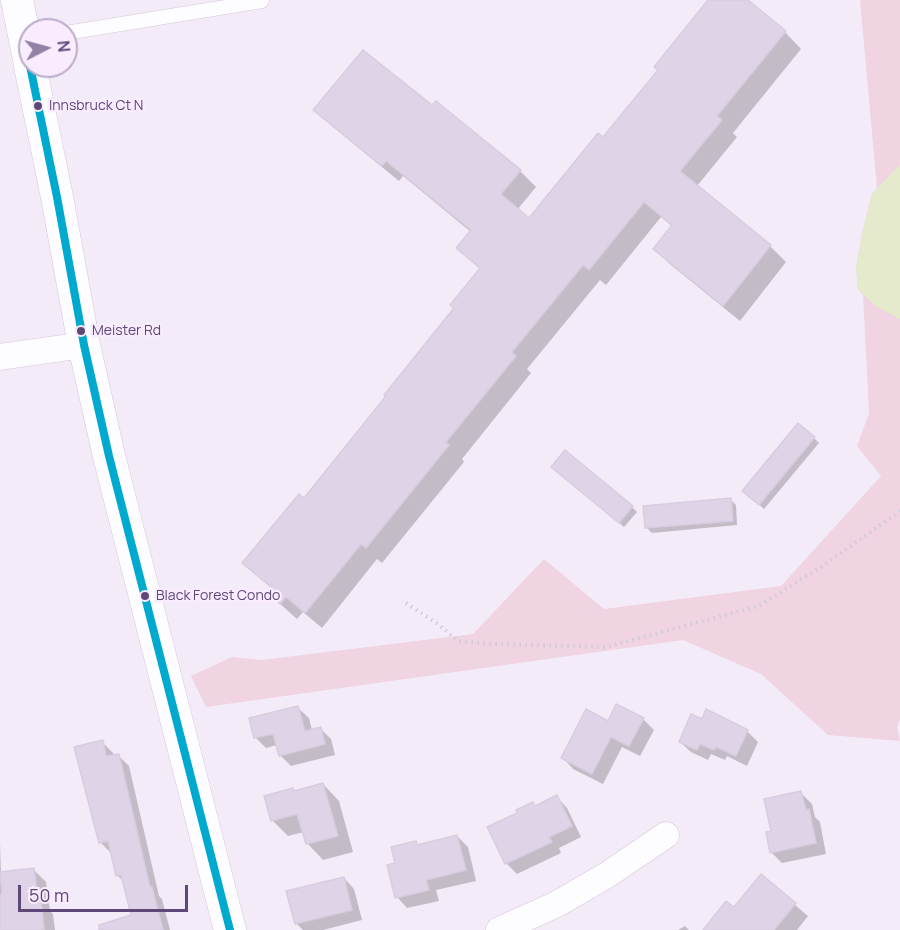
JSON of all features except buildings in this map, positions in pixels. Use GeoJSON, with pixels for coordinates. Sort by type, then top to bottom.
{"type":"FeatureCollection","features":[{"type":"Feature","properties":{"kind":"street"},"geometry":{"type":"LineString","coordinates":[[17,0],[21,18]]}},
{"type":"Feature","properties":{"kind":"street"},"geometry":{"type":"LineString","coordinates":[[34,78],[84,345],[109,456],[230,930]]}},
{"type":"Feature","properties":{"kind":"street"},"geometry":{"type":"LineString","coordinates":[[0,357],[84,345]]}},
{"type":"Feature","properties":{"kind":"street"},"geometry":{"type":"LineString","coordinates":[[499,930],[557,904],[607,875],[666,835]]}},
{"type":"Feature","properties":{"kind":"lane"},"geometry":{"type":"LineString","coordinates":[[78,30],[182,7],[262,1]]}},
{"type":"Feature","properties":{"kind":"path"},"geometry":{"type":"LineString","coordinates":[[406,603],[438,624],[458,641],[606,647],[759,606],[824,565],[900,512]]}},
{"type":"Feature","properties":{"kind":"shaded area"},"geometry":{"type":"Polygon","coordinates":[[[860,0],[900,0],[900,719],[897,727],[900,741],[828,735],[761,674],[683,640],[206,707],[191,676],[232,657],[262,660],[473,634],[544,559],[604,609],[781,586],[881,476],[857,446],[869,413],[863,294],[858,289],[856,268],[872,194],[877,188],[860,0]]]}},
{"type":"Feature","properties":{"kind":"shaded area"},"geometry":{"type":"Polygon","coordinates":[[[900,164],[900,319],[875,306],[858,289],[856,268],[872,194],[900,164]]]}},
{"type":"Feature","properties":{"kind":"transit line"},"geometry":{"type":"LineString","coordinates":[[32,78],[84,345],[109,456],[230,930]]}},
{"type":"Feature","properties":{"kind":"place","name":"Innsbruck Ct N"},"geometry":{"type":"Point","coordinates":[38,106]}},
{"type":"Feature","properties":{"kind":"place","name":"Meister Rd"},"geometry":{"type":"Point","coordinates":[81,331]}},
{"type":"Feature","properties":{"kind":"place","name":"Black Forest Condo"},"geometry":{"type":"Point","coordinates":[145,596]}}]}
